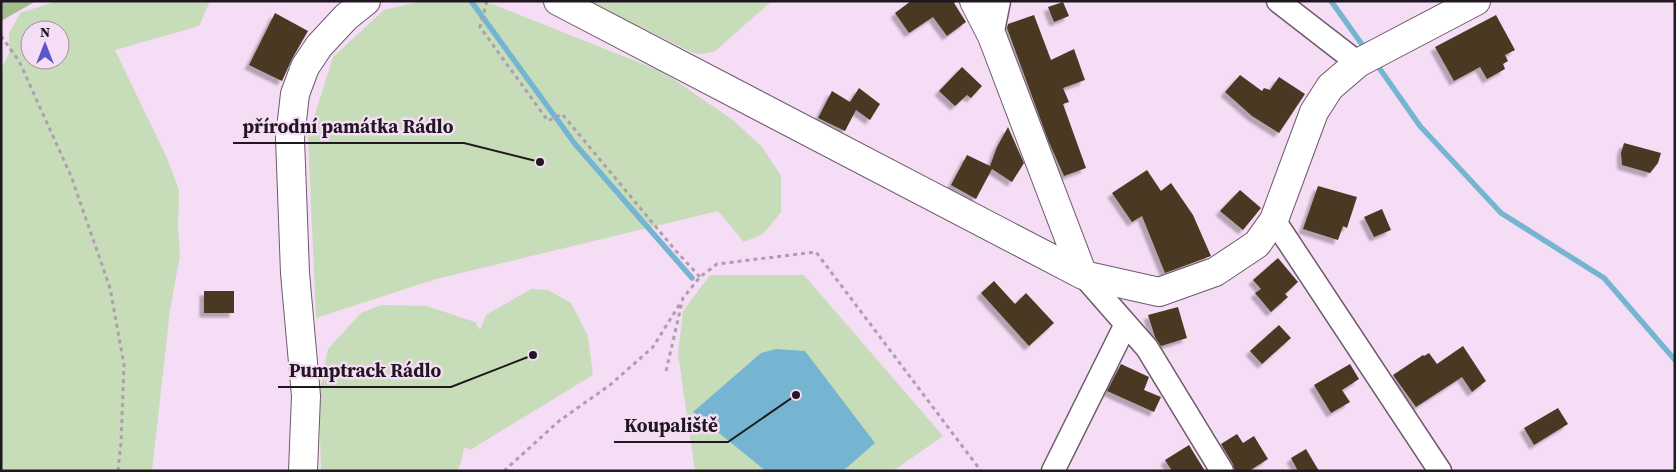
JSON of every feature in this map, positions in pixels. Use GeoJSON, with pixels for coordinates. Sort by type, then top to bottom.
{"type":"FeatureCollection","features":[{"type":"Feature","properties":{"kind":"street"},"geometry":{"type":"LineString","coordinates":[[303,471],[306,396],[296,273],[290,138],[296,94],[305,67],[319,46],[346,17],[366,1]]}},
{"type":"Feature","properties":{"kind":"street"},"geometry":{"type":"LineString","coordinates":[[558,1],[1083,274],[1158,292],[1215,272],[1257,244],[1274,220],[1314,112],[1330,87],[1358,63],[1476,1]]}},
{"type":"Feature","properties":{"kind":"street"},"geometry":{"type":"LineString","coordinates":[[974,1],[992,36],[1083,274],[1147,348],[1222,471]]}},
{"type":"Feature","properties":{"kind":"street"},"geometry":{"type":"LineString","coordinates":[[992,36],[1000,1]]}},
{"type":"Feature","properties":{"kind":"street"},"geometry":{"type":"LineString","coordinates":[[1278,1],[1358,63]]}},
{"type":"Feature","properties":{"kind":"street"},"geometry":{"type":"LineString","coordinates":[[1274,220],[1440,471]]}},
{"type":"Feature","properties":{"kind":"street"},"geometry":{"type":"LineString","coordinates":[[1053,471],[1126,324]]}},
{"type":"Feature","properties":{"kind":"path"},"geometry":{"type":"LineString","coordinates":[[487,1],[480,27],[548,120],[562,114],[676,251],[700,277]]}},
{"type":"Feature","properties":{"kind":"path"},"geometry":{"type":"LineString","coordinates":[[1,36],[19,61],[71,176],[110,288],[124,365],[118,471]]}},
{"type":"Feature","properties":{"kind":"path"},"geometry":{"type":"LineString","coordinates":[[504,471],[559,421],[610,385],[653,347],[683,298],[700,277],[717,264],[762,257],[816,252],[981,471]]}},
{"type":"Feature","properties":{"kind":"path"},"geometry":{"type":"LineString","coordinates":[[666,371],[683,298]]}},
{"type":"Feature","properties":{"kind":"green space"},"geometry":{"type":"Polygon","coordinates":[[[1,1],[36,1],[1,21],[1,1]]]}},
{"type":"Feature","properties":{"kind":"green space"},"geometry":{"type":"Polygon","coordinates":[[[57,1],[210,1],[199,26],[115,50],[167,158],[179,190],[178,228],[180,255],[170,310],[152,471],[1,471],[1,69],[9,54],[9,34],[20,13],[57,1]]]}},
{"type":"Feature","properties":{"kind":"green space"},"geometry":{"type":"Polygon","coordinates":[[[422,1],[478,1],[492,4],[663,72],[733,120],[763,148],[781,176],[781,212],[763,234],[744,242],[718,211],[436,279],[316,318],[308,136],[333,57],[384,10],[422,1]]]}},
{"type":"Feature","properties":{"kind":"green space"},"geometry":{"type":"Polygon","coordinates":[[[588,1],[772,1],[715,51],[702,54],[693,53],[588,1]]]}},
{"type":"Feature","properties":{"kind":"green space"},"geometry":{"type":"Polygon","coordinates":[[[710,275],[804,275],[943,436],[893,471],[695,471],[678,354],[683,311],[710,275]]]}},
{"type":"Feature","properties":{"kind":"green space"},"geometry":{"type":"Polygon","coordinates":[[[531,289],[548,290],[571,303],[588,336],[593,375],[470,450],[464,447],[461,463],[457,471],[321,471],[319,393],[328,349],[361,313],[381,305],[427,306],[475,322],[480,330],[486,315],[531,289]]]}},
{"type":"Feature","properties":{"kind":"water"},"geometry":{"type":"Polygon","coordinates":[[[776,349],[805,351],[875,443],[843,471],[766,471],[693,412],[761,353],[776,349]]]}},
{"type":"Feature","properties":{"kind":"building"},"geometry":{"type":"Polygon","coordinates":[[[911,1],[957,1],[954,3],[966,22],[947,36],[933,17],[909,33],[895,13],[911,1]]]}},
{"type":"Feature","properties":{"kind":"building"},"geometry":{"type":"Polygon","coordinates":[[[1063,2],[1069,16],[1054,22],[1048,7],[1063,2]]]}},
{"type":"Feature","properties":{"kind":"building"},"geometry":{"type":"Polygon","coordinates":[[[275,13],[308,31],[282,81],[249,65],[275,13]]]}},
{"type":"Feature","properties":{"kind":"building"},"geometry":{"type":"Polygon","coordinates":[[[1034,15],[1051,60],[1074,49],[1085,80],[1063,88],[1069,102],[1063,104],[1086,168],[1064,176],[1048,140],[1007,28],[1008,24],[1034,15]]]}},
{"type":"Feature","properties":{"kind":"building"},"geometry":{"type":"Polygon","coordinates":[[[1496,15],[1515,50],[1505,55],[1508,61],[1503,64],[1505,69],[1487,79],[1480,67],[1454,81],[1435,47],[1496,15]]]}},
{"type":"Feature","properties":{"kind":"building"},"geometry":{"type":"Polygon","coordinates":[[[962,67],[982,86],[971,98],[967,95],[955,106],[939,91],[962,67]]]}},
{"type":"Feature","properties":{"kind":"building"},"geometry":{"type":"Polygon","coordinates":[[[1240,75],[1262,91],[1264,88],[1270,90],[1279,77],[1305,94],[1279,133],[1252,116],[1225,92],[1240,75]]]}},
{"type":"Feature","properties":{"kind":"building"},"geometry":{"type":"Polygon","coordinates":[[[859,88],[880,104],[870,120],[856,110],[845,131],[818,118],[832,91],[850,102],[859,88]]]}},
{"type":"Feature","properties":{"kind":"building"},"geometry":{"type":"Polygon","coordinates":[[[1008,127],[1024,163],[1012,182],[992,169],[976,199],[951,185],[967,155],[990,166],[997,147],[1008,127]]]}},
{"type":"Feature","properties":{"kind":"building"},"geometry":{"type":"Polygon","coordinates":[[[1624,143],[1661,153],[1658,163],[1650,173],[1622,165],[1621,153],[1624,143]]]}},
{"type":"Feature","properties":{"kind":"building"},"geometry":{"type":"Polygon","coordinates":[[[1147,170],[1161,191],[1171,183],[1193,215],[1211,256],[1165,273],[1142,216],[1132,222],[1112,193],[1147,170]]]}},
{"type":"Feature","properties":{"kind":"building"},"geometry":{"type":"Polygon","coordinates":[[[1318,186],[1357,197],[1347,228],[1343,226],[1338,240],[1303,229],[1318,186]]]}},
{"type":"Feature","properties":{"kind":"building"},"geometry":{"type":"Polygon","coordinates":[[[1240,190],[1261,208],[1243,230],[1220,211],[1240,190]]]}},
{"type":"Feature","properties":{"kind":"building"},"geometry":{"type":"Polygon","coordinates":[[[1382,209],[1391,230],[1374,237],[1364,217],[1382,209]]]}},
{"type":"Feature","properties":{"kind":"building"},"geometry":{"type":"Polygon","coordinates":[[[1278,258],[1298,282],[1285,294],[1288,297],[1271,312],[1255,293],[1261,289],[1253,280],[1278,258]]]}},
{"type":"Feature","properties":{"kind":"building"},"geometry":{"type":"Polygon","coordinates":[[[994,281],[1015,304],[1026,293],[1054,323],[1029,346],[981,293],[994,281]]]}},
{"type":"Feature","properties":{"kind":"building"},"geometry":{"type":"Polygon","coordinates":[[[204,291],[234,291],[234,313],[204,313],[204,291]]]}},
{"type":"Feature","properties":{"kind":"building"},"geometry":{"type":"Polygon","coordinates":[[[1178,307],[1187,338],[1161,346],[1155,337],[1148,315],[1178,307]]]}},
{"type":"Feature","properties":{"kind":"building"},"geometry":{"type":"Polygon","coordinates":[[[1279,325],[1291,338],[1262,364],[1250,351],[1279,325]]]}},
{"type":"Feature","properties":{"kind":"building"},"geometry":{"type":"Polygon","coordinates":[[[1463,346],[1486,381],[1472,392],[1462,377],[1416,407],[1393,375],[1423,355],[1429,353],[1437,364],[1463,346]]]}},
{"type":"Feature","properties":{"kind":"building"},"geometry":{"type":"Polygon","coordinates":[[[1121,364],[1149,377],[1144,390],[1161,397],[1154,412],[1107,391],[1121,364]]]}},
{"type":"Feature","properties":{"kind":"building"},"geometry":{"type":"Polygon","coordinates":[[[1350,364],[1359,379],[1342,390],[1350,402],[1331,413],[1314,385],[1350,364]]]}},
{"type":"Feature","properties":{"kind":"building"},"geometry":{"type":"Polygon","coordinates":[[[1558,408],[1568,424],[1534,445],[1524,428],[1558,408]]]}},
{"type":"Feature","properties":{"kind":"building"},"geometry":{"type":"Polygon","coordinates":[[[1237,434],[1243,443],[1254,436],[1268,459],[1249,471],[1235,471],[1221,444],[1237,434]]]}},
{"type":"Feature","properties":{"kind":"building"},"geometry":{"type":"Polygon","coordinates":[[[1189,445],[1205,471],[1172,471],[1165,460],[1189,445]]]}},
{"type":"Feature","properties":{"kind":"building"},"geometry":{"type":"Polygon","coordinates":[[[1306,449],[1319,471],[1298,471],[1291,458],[1306,449]]]}},
{"type":"Feature","properties":{"kind":"waterway"},"geometry":{"type":"LineString","coordinates":[[471,1],[575,144],[692,278]]}},
{"type":"Feature","properties":{"kind":"waterway"},"geometry":{"type":"LineString","coordinates":[[1331,1],[1366,50]]}},
{"type":"Feature","properties":{"kind":"waterway"},"geometry":{"type":"LineString","coordinates":[[1375,62],[1420,126],[1501,213],[1604,278],[1675,360]]}},
{"type":"Feature","properties":{"kind":"place","name":"přírodní památka Rádlo"},"geometry":{"type":"Point","coordinates":[540,162]}},
{"type":"Feature","properties":{"kind":"place","name":"Pumptrack Rádlo"},"geometry":{"type":"Point","coordinates":[533,355]}},
{"type":"Feature","properties":{"kind":"place","name":"Koupaliště"},"geometry":{"type":"Point","coordinates":[796,395]}}]}
